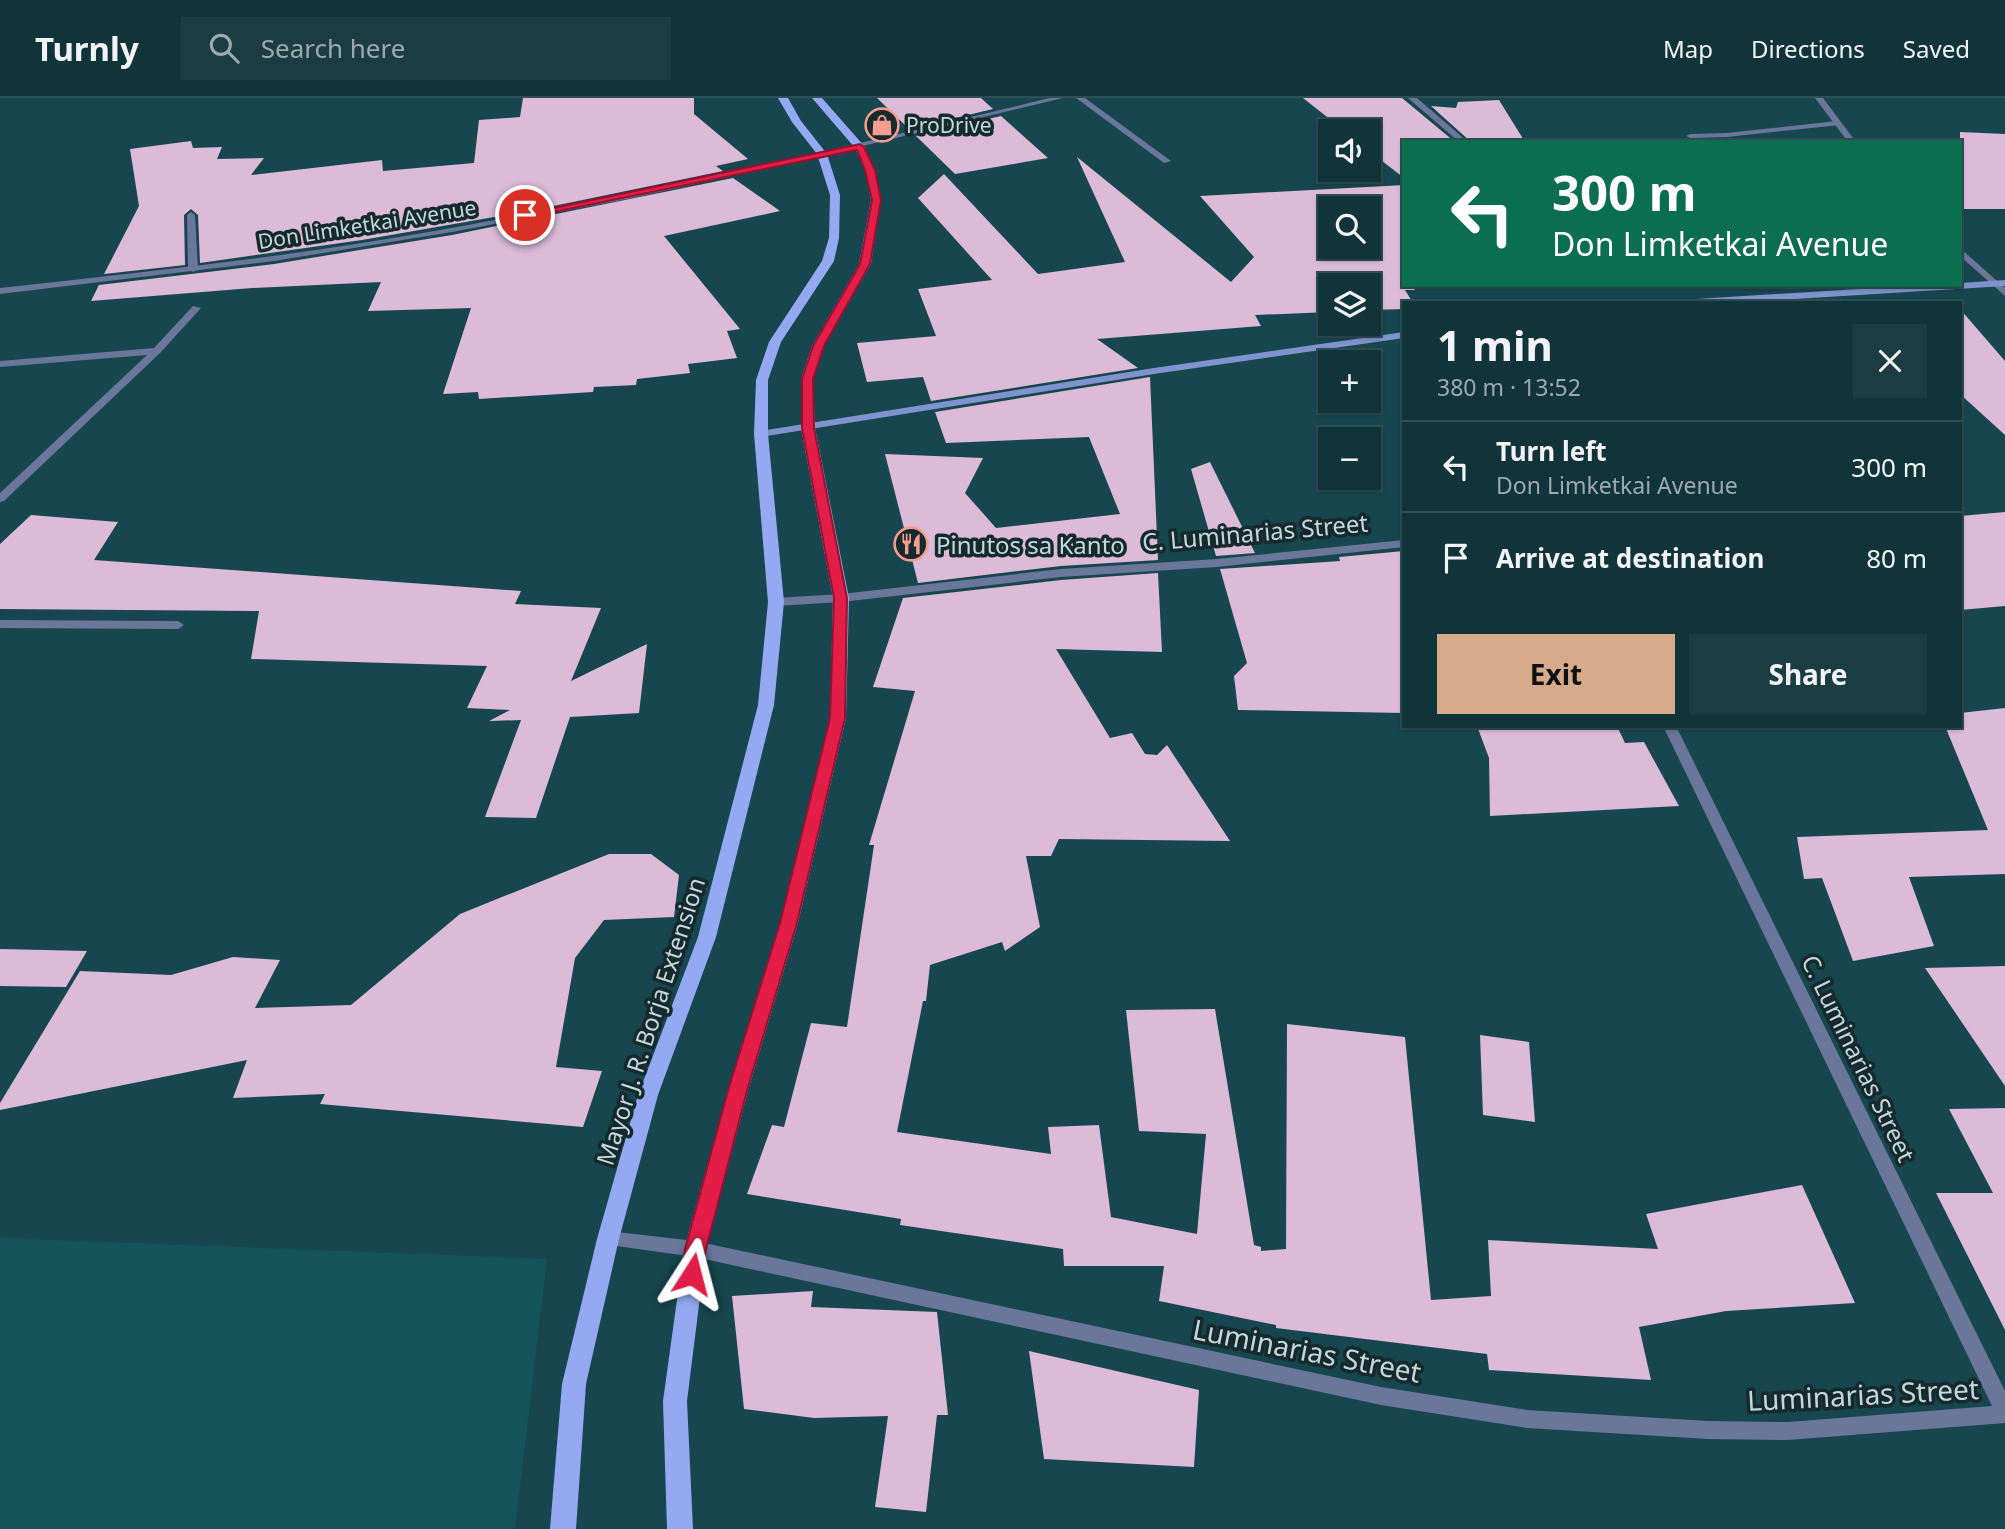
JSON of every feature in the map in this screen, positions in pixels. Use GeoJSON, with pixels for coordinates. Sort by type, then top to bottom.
{"type":"FeatureCollection","features":[{"type":"Feature","properties":{"kind":"main road","name":"Mayor J. R. Borja Extension"},"geometry":{"type":"LineString","coordinates":[[563,1529],[574,1384],[608,1239],[649,1095],[707,937],[766,705],[776,602],[761,435],[762,380],[775,342],[828,261],[834,238],[835,195],[822,154],[797,122],[783,98]]}},
{"type":"Feature","properties":{"kind":"main road"},"geometry":{"type":"LineString","coordinates":[[680,1529],[675,1401],[695,1249],[738,1087],[789,923],[838,718],[841,598],[808,428],[807,379],[818,346],[865,264],[876,200],[870,170],[860,147],[817,98]]}},
{"type":"Feature","properties":{"kind":"main road"},"geometry":{"type":"LineString","coordinates":[[1962,285],[2000,283]]}},
{"type":"Feature","properties":{"kind":"main road"},"geometry":{"type":"LineString","coordinates":[[1711,301],[1936,287]]}},
{"type":"Feature","properties":{"kind":"main road"},"geometry":{"type":"LineString","coordinates":[[761,435],[1113,378],[1402,335]]}},
{"type":"Feature","properties":{"kind":"street","name":"Don Limketkai Avenue"},"geometry":{"type":"LineString","coordinates":[[0,290],[193,269],[439,232],[860,147],[1059,98]]}},
{"type":"Feature","properties":{"kind":"street"},"geometry":{"type":"LineString","coordinates":[[1080,98],[1167,161]]}},
{"type":"Feature","properties":{"kind":"street"},"geometry":{"type":"LineString","coordinates":[[1412,98],[1462,140]]}},
{"type":"Feature","properties":{"kind":"street"},"geometry":{"type":"LineString","coordinates":[[1819,98],[1850,140]]}},
{"type":"Feature","properties":{"kind":"street"},"geometry":{"type":"LineString","coordinates":[[1690,136],[1727,135],[1837,123]]}},
{"type":"Feature","properties":{"kind":"street"},"geometry":{"type":"LineString","coordinates":[[191,215],[193,269]]}},
{"type":"Feature","properties":{"kind":"street"},"geometry":{"type":"LineString","coordinates":[[1962,253],[2000,283],[2005,293]]}},
{"type":"Feature","properties":{"kind":"street"},"geometry":{"type":"LineString","coordinates":[[0,499],[157,351],[196,308]]}},
{"type":"Feature","properties":{"kind":"street"},"geometry":{"type":"LineString","coordinates":[[0,364],[157,351]]}},
{"type":"Feature","properties":{"kind":"street","name":"C. Luminarias Street"},"geometry":{"type":"LineString","coordinates":[[776,602],[841,598],[1061,573],[1217,563],[1402,543]]}},
{"type":"Feature","properties":{"kind":"street"},"geometry":{"type":"LineString","coordinates":[[0,624],[178,625]]}},
{"type":"Feature","properties":{"kind":"street","name":"C. Luminarias Street"},"geometry":{"type":"LineString","coordinates":[[1670,728],[2005,1413]]}},
{"type":"Feature","properties":{"kind":"street","name":"Luminarias Street"},"geometry":{"type":"LineString","coordinates":[[608,1239],[695,1249],[1381,1396],[1527,1419],[1708,1430],[1788,1431],[2005,1413]]}},
{"type":"Feature","properties":{"kind":"shaded area"},"geometry":{"type":"Polygon","coordinates":[[[0,1238],[547,1259],[515,1529],[0,1529],[0,1238]]]}},
{"type":"Feature","properties":{"kind":"building"},"geometry":{"type":"Polygon","coordinates":[[[523,98],[694,98],[694,114],[748,159],[716,166],[723,171],[534,210],[362,240],[200,263],[198,215],[191,209],[184,215],[185,265],[104,274],[139,206],[130,149],[191,141],[193,148],[222,147],[217,159],[264,158],[251,175],[382,160],[383,171],[474,163],[479,120],[520,117],[523,98]]]}},
{"type":"Feature","properties":{"kind":"building"},"geometry":{"type":"Polygon","coordinates":[[[877,98],[981,98],[993,109],[909,129],[877,98]]]}},
{"type":"Feature","properties":{"kind":"building"},"geometry":{"type":"Polygon","coordinates":[[[1303,98],[1402,98],[1453,140],[1402,140],[1402,176],[1381,160],[1381,119],[1330,119],[1303,98]]]}},
{"type":"Feature","properties":{"kind":"building"},"geometry":{"type":"Polygon","coordinates":[[[1499,100],[1524,140],[1469,140],[1431,106],[1456,108],[1458,102],[1499,100]]]}},
{"type":"Feature","properties":{"kind":"building"},"geometry":{"type":"Polygon","coordinates":[[[1001,116],[1048,158],[955,174],[916,136],[1001,116]]]}},
{"type":"Feature","properties":{"kind":"building"},"geometry":{"type":"Polygon","coordinates":[[[1960,132],[2005,134],[2005,209],[1962,209],[1960,132]]]}},
{"type":"Feature","properties":{"kind":"building"},"geometry":{"type":"Polygon","coordinates":[[[1077,157],[1231,282],[1254,257],[1200,196],[1402,185],[1402,287],[1413,287],[1415,290],[1405,290],[1412,301],[1402,301],[1402,309],[1381,310],[1381,273],[1318,273],[1318,312],[1255,315],[1261,326],[1097,339],[1138,368],[931,401],[923,377],[867,382],[857,343],[936,336],[918,289],[992,280],[918,198],[944,174],[1038,274],[1125,262],[1077,157]]]}},
{"type":"Feature","properties":{"kind":"building"},"geometry":{"type":"Polygon","coordinates":[[[733,178],[780,211],[664,236],[740,329],[727,331],[737,358],[688,364],[690,373],[637,379],[636,385],[594,387],[593,392],[479,399],[478,392],[443,394],[471,308],[368,311],[381,282],[252,288],[91,301],[99,285],[274,264],[452,235],[733,178]]]}},
{"type":"Feature","properties":{"kind":"building"},"geometry":{"type":"Polygon","coordinates":[[[1962,311],[2005,361],[2005,435],[1962,396],[1962,311]]]}},
{"type":"Feature","properties":{"kind":"building"},"geometry":{"type":"Polygon","coordinates":[[[1150,377],[1158,560],[1061,566],[918,583],[885,454],[983,458],[965,493],[996,528],[1120,514],[1089,437],[946,443],[935,412],[1150,377]]]}},
{"type":"Feature","properties":{"kind":"building"},"geometry":{"type":"Polygon","coordinates":[[[1210,462],[1255,553],[1216,556],[1191,469],[1210,462]]]}},
{"type":"Feature","properties":{"kind":"building"},"geometry":{"type":"Polygon","coordinates":[[[2005,512],[2005,606],[1962,610],[1962,516],[2005,512]]]}},
{"type":"Feature","properties":{"kind":"building"},"geometry":{"type":"Polygon","coordinates":[[[31,515],[118,522],[94,560],[521,591],[515,604],[601,608],[571,681],[647,644],[639,713],[570,717],[536,818],[485,817],[521,720],[489,721],[510,710],[467,708],[487,666],[251,659],[259,611],[0,609],[0,544],[31,515]]]}},
{"type":"Feature","properties":{"kind":"building"},"geometry":{"type":"Polygon","coordinates":[[[1402,551],[1402,713],[1238,710],[1234,676],[1247,663],[1220,569],[1340,561],[1339,557],[1402,551]]]}},
{"type":"Feature","properties":{"kind":"building"},"geometry":{"type":"Polygon","coordinates":[[[1158,573],[1162,652],[1056,649],[1110,738],[1132,733],[1145,754],[1157,755],[1167,745],[1230,841],[1059,839],[1051,856],[1026,856],[1040,927],[1005,951],[1002,942],[930,965],[926,1001],[923,1001],[897,1132],[1051,1154],[1048,1127],[1099,1125],[1111,1217],[1197,1234],[1206,1134],[1139,1131],[1126,1010],[1215,1009],[1254,1245],[1261,1247],[1261,1251],[1286,1249],[1287,1024],[1405,1037],[1431,1300],[1491,1296],[1488,1240],[1658,1249],[1646,1214],[1802,1185],[1855,1303],[1726,1311],[1639,1327],[1651,1380],[1489,1370],[1487,1354],[1276,1328],[1276,1325],[1159,1301],[1164,1266],[1064,1266],[1063,1249],[900,1225],[901,1219],[747,1194],[772,1125],[784,1127],[811,1023],[847,1027],[874,845],[869,845],[915,691],[873,687],[903,598],[1061,580],[1158,573]]]}},
{"type":"Feature","properties":{"kind":"building"},"geometry":{"type":"Polygon","coordinates":[[[2005,708],[2005,874],[1909,877],[1934,946],[1853,961],[1822,878],[1804,879],[1797,837],[1988,830],[1946,728],[1962,728],[1962,713],[2005,708]]]}},
{"type":"Feature","properties":{"kind":"building"},"geometry":{"type":"Polygon","coordinates":[[[1478,728],[1618,728],[1625,743],[1644,742],[1679,806],[1490,816],[1489,758],[1478,728]]]}},
{"type":"Feature","properties":{"kind":"building"},"geometry":{"type":"Polygon","coordinates":[[[609,854],[651,854],[679,875],[674,917],[604,920],[575,958],[556,1067],[602,1071],[583,1127],[320,1104],[325,1094],[233,1098],[247,1060],[0,1110],[0,1103],[80,971],[171,975],[233,957],[280,960],[255,1008],[351,1005],[460,914],[609,854]]]}},
{"type":"Feature","properties":{"kind":"building"},"geometry":{"type":"Polygon","coordinates":[[[0,949],[87,951],[66,987],[0,986],[0,949]]]}},
{"type":"Feature","properties":{"kind":"building"},"geometry":{"type":"Polygon","coordinates":[[[2005,966],[2005,1086],[1925,968],[2005,966]]]}},
{"type":"Feature","properties":{"kind":"building"},"geometry":{"type":"Polygon","coordinates":[[[1480,1035],[1529,1042],[1535,1122],[1483,1115],[1480,1035]]]}},
{"type":"Feature","properties":{"kind":"building"},"geometry":{"type":"Polygon","coordinates":[[[2005,1108],[2005,1330],[1936,1193],[1993,1193],[1949,1109],[2005,1108]]]}},
{"type":"Feature","properties":{"kind":"building"},"geometry":{"type":"Polygon","coordinates":[[[813,1291],[811,1307],[937,1312],[948,1415],[937,1415],[926,1512],[875,1507],[888,1416],[814,1418],[744,1409],[732,1296],[813,1291]]]}},
{"type":"Feature","properties":{"kind":"building"},"geometry":{"type":"Polygon","coordinates":[[[1029,1351],[1199,1390],[1194,1467],[1044,1459],[1029,1351]]]}},
{"type":"Feature","properties":{"kind":"place","name":"ProDrive"},"geometry":{"type":"Point","coordinates":[882,125]}},
{"type":"Feature","properties":{"kind":"place","name":"Pinutos sa Kanto"},"geometry":{"type":"Point","coordinates":[911,544]}},
{"type":"Feature","properties":{"kind":"route"},"geometry":{"type":"LineString","coordinates":[[525,215],[860,147],[870,170],[876,200],[865,264],[818,346],[807,379],[808,428],[841,598],[838,718],[789,923],[738,1087],[695,1249],[692,1274]]}}]}
